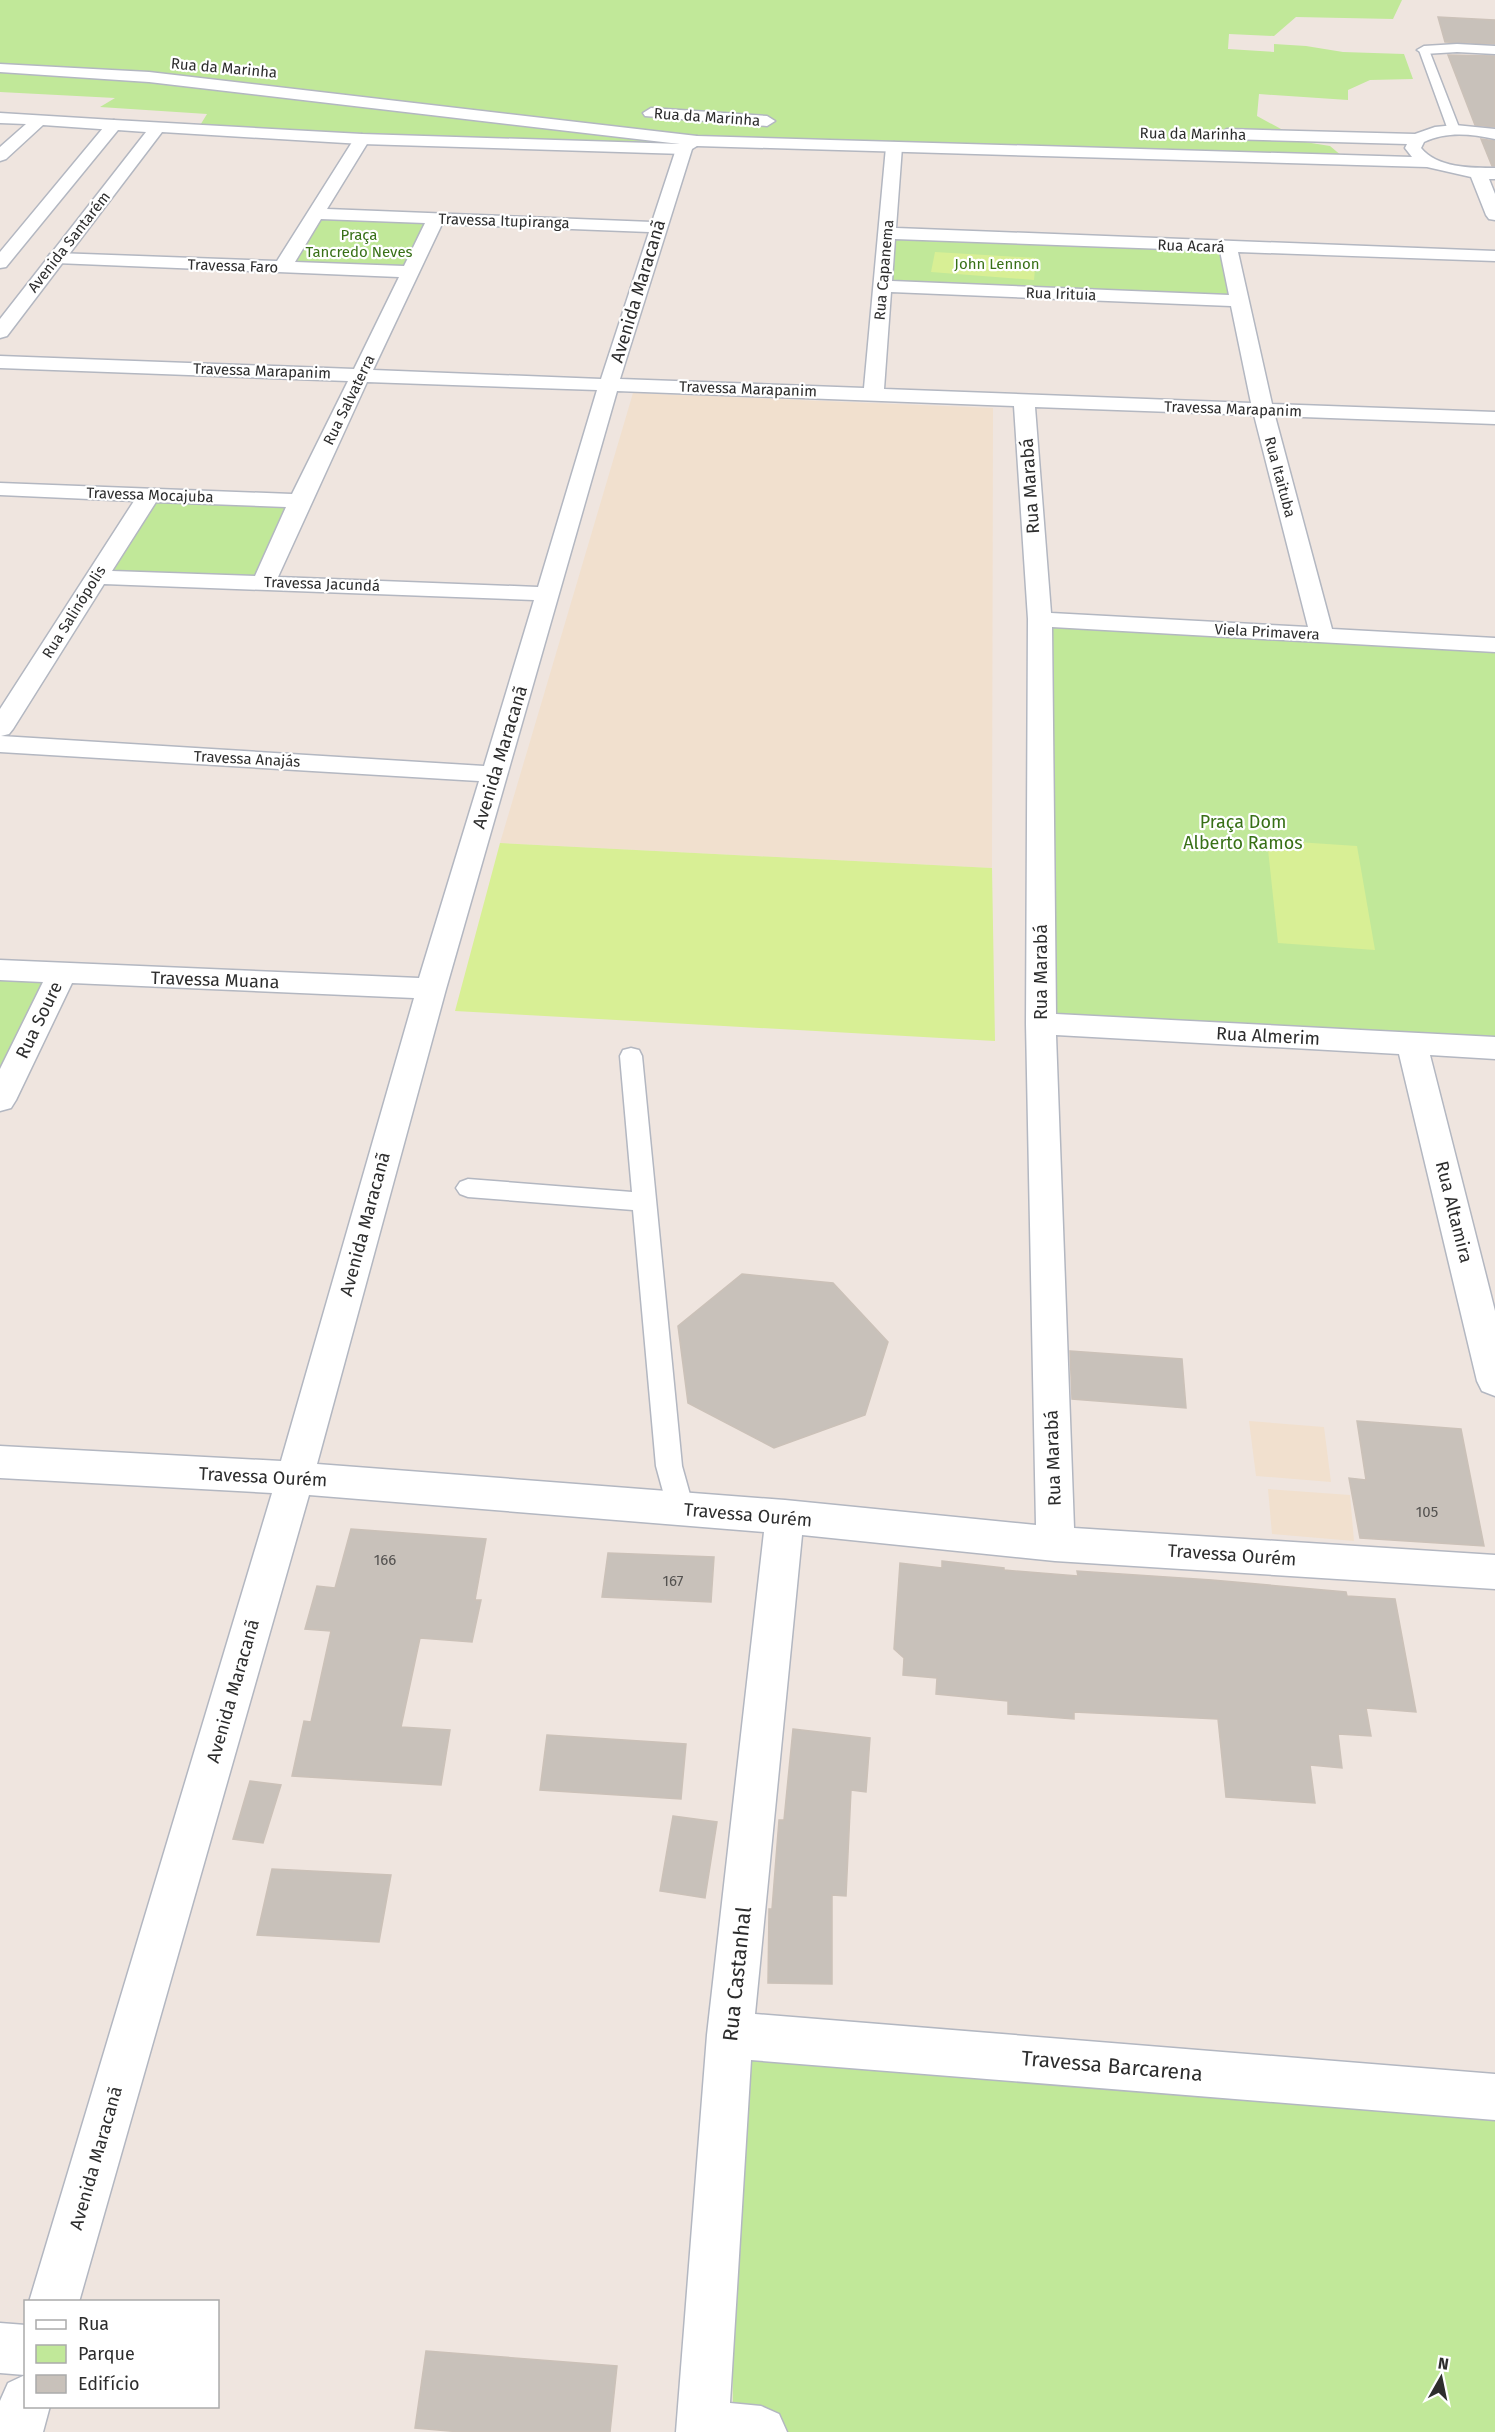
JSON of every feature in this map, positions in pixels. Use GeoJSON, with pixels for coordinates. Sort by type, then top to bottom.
{"type":"FeatureCollection","features":[{"type":"Feature","properties":{"kind":"street"},"geometry":{"type":"LineString","coordinates":[[1424,50],[1457,48],[1495,50]]}},
{"type":"Feature","properties":{"kind":"street","name":"Rua da Marinha"},"geometry":{"type":"LineString","coordinates":[[0,68],[149,77],[690,145]]}},
{"type":"Feature","properties":{"kind":"street","name":"Rua da Marinha"},"geometry":{"type":"LineString","coordinates":[[633,111],[786,122]]}},
{"type":"Feature","properties":{"kind":"street","name":"Rua da Marinha"},"geometry":{"type":"LineString","coordinates":[[0,118],[362,139],[894,147],[1429,162],[1451,169],[1490,173]]}},
{"type":"Feature","properties":{"kind":"street"},"geometry":{"type":"LineString","coordinates":[[0,156],[40,120]]}},
{"type":"Feature","properties":{"kind":"street"},"geometry":{"type":"LineString","coordinates":[[0,263],[114,125]]}},
{"type":"Feature","properties":{"kind":"street","name":"Avenida Santarém"},"geometry":{"type":"LineString","coordinates":[[0,332],[157,128]]}},
{"type":"Feature","properties":{"kind":"street","name":"Rua da Marinha"},"geometry":{"type":"LineString","coordinates":[[1212,134],[1417,139],[1432,132],[1454,130],[1495,134]]}},
{"type":"Feature","properties":{"kind":"street"},"geometry":{"type":"LineString","coordinates":[[282,268],[362,139]]}},
{"type":"Feature","properties":{"kind":"street"},"geometry":{"type":"LineString","coordinates":[[1417,139],[1413,147],[1415,152],[1429,162]]}},
{"type":"Feature","properties":{"kind":"street","name":"Avenida Maracanã"},"geometry":{"type":"LineString","coordinates":[[54,2300],[295,1478],[430,989],[657,228],[690,145]]}},
{"type":"Feature","properties":{"kind":"street","name":"Rua Capanema"},"geometry":{"type":"LineString","coordinates":[[874,393],[894,147]]}},
{"type":"Feature","properties":{"kind":"street"},"geometry":{"type":"LineString","coordinates":[[93,150],[112,148],[138,153]]}},
{"type":"Feature","properties":{"kind":"street"},"geometry":{"type":"LineString","coordinates":[[1490,173],[1495,215]]}},
{"type":"Feature","properties":{"kind":"street","name":"Travessa Itupiranga"},"geometry":{"type":"LineString","coordinates":[[314,214],[657,228]]}},
{"type":"Feature","properties":{"kind":"street","name":"Rua Salvaterra"},"geometry":{"type":"LineString","coordinates":[[264,582],[300,501],[436,219]]}},
{"type":"Feature","properties":{"kind":"street","name":"Rua Acará"},"geometry":{"type":"LineString","coordinates":[[886,233],[1495,256]]}},
{"type":"Feature","properties":{"kind":"street","name":"Rua Itaituba"},"geometry":{"type":"LineString","coordinates":[[1228,247],[1263,410],[1322,635]]}},
{"type":"Feature","properties":{"kind":"street","name":"Travessa Faro"},"geometry":{"type":"LineString","coordinates":[[56,258],[410,272]]}},
{"type":"Feature","properties":{"kind":"street","name":"Rua Irituia"},"geometry":{"type":"LineString","coordinates":[[882,286],[1240,301]]}},
{"type":"Feature","properties":{"kind":"street","name":"Travessa Marapanim"},"geometry":{"type":"LineString","coordinates":[[0,362],[1495,418]]}},
{"type":"Feature","properties":{"kind":"street","name":"Rua Marabá"},"geometry":{"type":"LineString","coordinates":[[1024,400],[1040,619],[1041,1024],[1055,1544]]}},
{"type":"Feature","properties":{"kind":"street","name":"Travessa Mocajuba"},"geometry":{"type":"LineString","coordinates":[[0,489],[300,501]]}},
{"type":"Feature","properties":{"kind":"street","name":"Rua Salinópolis"},"geometry":{"type":"LineString","coordinates":[[0,729],[149,495]]}},
{"type":"Feature","properties":{"kind":"street","name":"Travessa Jacundá"},"geometry":{"type":"LineString","coordinates":[[96,577],[548,594]]}},
{"type":"Feature","properties":{"kind":"street","name":"Viela Primavera"},"geometry":{"type":"LineString","coordinates":[[1040,619],[1495,645]]}},
{"type":"Feature","properties":{"kind":"street","name":"Travessa Anajás"},"geometry":{"type":"LineString","coordinates":[[0,744],[494,774]]}},
{"type":"Feature","properties":{"kind":"street","name":"Travessa Muana"},"geometry":{"type":"LineString","coordinates":[[0,970],[430,989]]}},
{"type":"Feature","properties":{"kind":"street","name":"Rua Soure"},"geometry":{"type":"LineString","coordinates":[[0,1100],[62,973]]}},
{"type":"Feature","properties":{"kind":"street","name":"Rua Almerim"},"geometry":{"type":"LineString","coordinates":[[1041,1024],[1495,1048]]}},
{"type":"Feature","properties":{"kind":"street","name":"Rua Altamira"},"geometry":{"type":"LineString","coordinates":[[1412,1044],[1495,1381]]}},
{"type":"Feature","properties":{"kind":"street","name":"Travessa Ourém"},"geometry":{"type":"LineString","coordinates":[[0,1462],[295,1478],[785,1517],[1055,1544],[1495,1572]]}},
{"type":"Feature","properties":{"kind":"street","name":"Rua Castanhal"},"geometry":{"type":"LineString","coordinates":[[703,2429],[730,2035],[785,1517]]}},
{"type":"Feature","properties":{"kind":"street","name":"Travessa Barcarena"},"geometry":{"type":"LineString","coordinates":[[730,2035],[1495,2097]]}},
{"type":"Feature","properties":{"kind":"street"},"geometry":{"type":"LineString","coordinates":[[0,2348],[24,2350]]}},
{"type":"Feature","properties":{"kind":"street"},"geometry":{"type":"LineString","coordinates":[[17,2432],[24,2408]]}},
{"type":"Feature","properties":{"kind":"street"},"geometry":{"type":"LineString","coordinates":[[703,2429],[761,2432]]}},
{"type":"Feature","properties":{"kind":"lane"},"geometry":{"type":"LineString","coordinates":[[1424,50],[1454,130]]}},
{"type":"Feature","properties":{"kind":"lane"},"geometry":{"type":"LineString","coordinates":[[631,1056],[669,1466],[680,1509]]}},
{"type":"Feature","properties":{"kind":"lane"},"geometry":{"type":"LineString","coordinates":[[468,1188],[644,1202]]}},
{"type":"Feature","properties":{"kind":"shaded area"},"geometry":{"type":"Polygon","coordinates":[[[633,393],[993,408],[992,868],[500,843],[633,393]]]}},
{"type":"Feature","properties":{"kind":"shaded area"},"geometry":{"type":"Polygon","coordinates":[[[1249,1421],[1324,1427],[1331,1482],[1256,1476],[1249,1421]]]}},
{"type":"Feature","properties":{"kind":"shaded area"},"geometry":{"type":"Polygon","coordinates":[[[1268,1489],[1350,1495],[1354,1541],[1272,1534],[1268,1489]]]}},
{"type":"Feature","properties":{"kind":"green space"},"geometry":{"type":"Polygon","coordinates":[[[0,0],[1402,0],[1393,19],[1296,17],[1274,36],[1229,34],[1228,49],[1274,52],[1274,44],[1343,52],[1404,54],[1413,79],[1370,80],[1348,90],[1348,100],[1259,94],[1257,116],[1305,142],[1330,146],[1349,162],[685,145],[199,127],[207,114],[100,107],[115,98],[0,92],[0,0]]]}},
{"type":"Feature","properties":{"kind":"green space","name":"Praça Tancredo Neves"},"geometry":{"type":"Polygon","coordinates":[[[314,214],[436,219],[410,272],[282,268],[314,214]]]}},
{"type":"Feature","properties":{"kind":"green space","name":"John Lennon"},"geometry":{"type":"Polygon","coordinates":[[[886,233],[1228,247],[1240,301],[882,286],[886,233]]]}},
{"type":"Feature","properties":{"kind":"green space"},"geometry":{"type":"Polygon","coordinates":[[[935,252],[1036,258],[1034,280],[931,272],[935,252]]]}},
{"type":"Feature","properties":{"kind":"green space"},"geometry":{"type":"Polygon","coordinates":[[[149,495],[300,501],[264,582],[96,577],[149,495]]]}},
{"type":"Feature","properties":{"kind":"green space","name":"Praça Dom Alberto Ramos"},"geometry":{"type":"Polygon","coordinates":[[[1040,619],[1495,645],[1495,1048],[1041,1024],[1040,619]]]}},
{"type":"Feature","properties":{"kind":"green space"},"geometry":{"type":"Polygon","coordinates":[[[1267,840],[1357,846],[1375,950],[1278,943],[1267,840]]]}},
{"type":"Feature","properties":{"kind":"green space"},"geometry":{"type":"Polygon","coordinates":[[[500,843],[992,868],[995,1041],[455,1011],[500,843]]]}},
{"type":"Feature","properties":{"kind":"green space"},"geometry":{"type":"Polygon","coordinates":[[[0,970],[62,973],[0,1100],[0,970]]]}},
{"type":"Feature","properties":{"kind":"green space"},"geometry":{"type":"Polygon","coordinates":[[[730,2035],[1495,2098],[1495,2432],[733,2432],[730,2035]]]}},
{"type":"Feature","properties":{"kind":"building"},"geometry":{"type":"Polygon","coordinates":[[[1438,17],[1495,20],[1495,44],[1445,42],[1438,17]]]}},
{"type":"Feature","properties":{"kind":"building"},"geometry":{"type":"Polygon","coordinates":[[[1448,55],[1495,56],[1495,127],[1475,125],[1448,55]]]}},
{"type":"Feature","properties":{"kind":"building"},"geometry":{"type":"Polygon","coordinates":[[[1481,139],[1495,141],[1495,166],[1492,166],[1481,139]]]}},
{"type":"Feature","properties":{"kind":"building"},"geometry":{"type":"Polygon","coordinates":[[[742,1274],[833,1283],[888,1342],[865,1415],[774,1448],[688,1403],[678,1326],[742,1274]]]}},
{"type":"Feature","properties":{"kind":"building"},"geometry":{"type":"Polygon","coordinates":[[[1070,1351],[1182,1359],[1186,1408],[1072,1399],[1070,1351]]]}},
{"type":"Feature","properties":{"kind":"building"},"geometry":{"type":"Polygon","coordinates":[[[1357,1421],[1461,1429],[1484,1546],[1360,1538],[1349,1478],[1366,1480],[1357,1421]]]}},
{"type":"Feature","properties":{"kind":"building"},"geometry":{"type":"Polygon","coordinates":[[[351,1529],[486,1539],[475,1600],[481,1600],[472,1642],[420,1638],[401,1727],[450,1730],[441,1785],[292,1776],[304,1721],[311,1722],[331,1631],[305,1629],[317,1586],[335,1588],[351,1529]]]}},
{"type":"Feature","properties":{"kind":"building"},"geometry":{"type":"Polygon","coordinates":[[[608,1553],[714,1557],[711,1602],[602,1597],[608,1553]]]}},
{"type":"Feature","properties":{"kind":"building"},"geometry":{"type":"Polygon","coordinates":[[[942,1561],[1004,1568],[1004,1570],[1078,1576],[1077,1571],[1212,1580],[1346,1592],[1347,1596],[1395,1599],[1416,1712],[1366,1708],[1371,1736],[1338,1734],[1342,1768],[1310,1765],[1315,1803],[1226,1797],[1218,1719],[1074,1712],[1074,1719],[1008,1714],[1008,1701],[936,1694],[937,1678],[903,1675],[904,1658],[894,1649],[900,1563],[942,1568],[942,1561]]]}},
{"type":"Feature","properties":{"kind":"building"},"geometry":{"type":"Polygon","coordinates":[[[793,1729],[870,1738],[866,1792],[851,1790],[846,1896],[832,1895],[832,1984],[768,1983],[769,1909],[772,1909],[779,1820],[784,1820],[793,1729]]]}},
{"type":"Feature","properties":{"kind":"building"},"geometry":{"type":"Polygon","coordinates":[[[547,1735],[686,1744],[681,1799],[540,1790],[547,1735]]]}},
{"type":"Feature","properties":{"kind":"building"},"geometry":{"type":"Polygon","coordinates":[[[250,1781],[281,1785],[263,1843],[233,1839],[250,1781]]]}},
{"type":"Feature","properties":{"kind":"building"},"geometry":{"type":"Polygon","coordinates":[[[673,1816],[717,1822],[705,1898],[660,1891],[673,1816]]]}},
{"type":"Feature","properties":{"kind":"building"},"geometry":{"type":"Polygon","coordinates":[[[272,1869],[391,1875],[379,1942],[257,1935],[272,1869]]]}},
{"type":"Feature","properties":{"kind":"building"},"geometry":{"type":"Polygon","coordinates":[[[426,2351],[617,2366],[610,2432],[461,2432],[415,2428],[426,2351]]]}}]}
